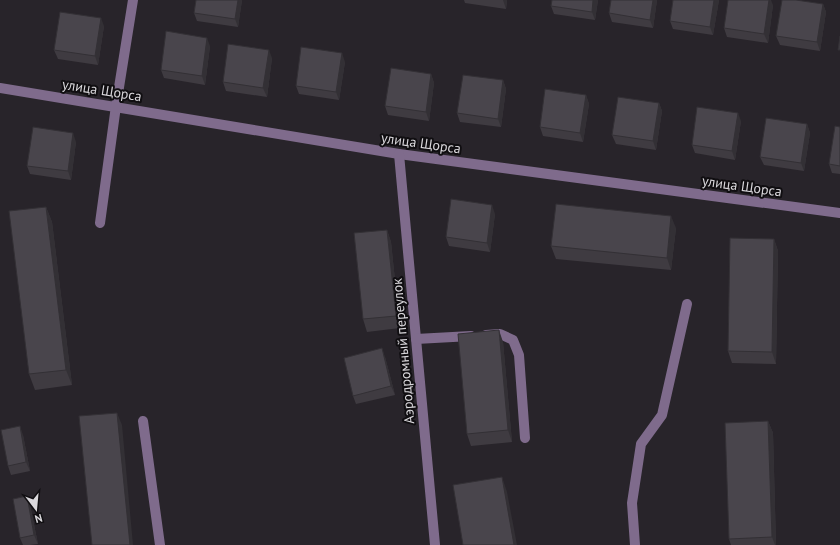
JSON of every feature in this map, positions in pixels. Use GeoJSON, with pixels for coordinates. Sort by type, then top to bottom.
{"type":"FeatureCollection","features":[{"type":"Feature","properties":{"kind":"street"},"geometry":{"type":"LineString","coordinates":[[100,223],[116,106],[133,0]]}},
{"type":"Feature","properties":{"kind":"street","name":"улица Щорса"},"geometry":{"type":"LineString","coordinates":[[0,88],[399,154],[840,213]]}},
{"type":"Feature","properties":{"kind":"street","name":"Аэродромный переулок"},"geometry":{"type":"LineString","coordinates":[[399,154],[435,545]]}},
{"type":"Feature","properties":{"kind":"street"},"geometry":{"type":"LineString","coordinates":[[635,545],[632,503],[641,444],[662,415],[687,304]]}},
{"type":"Feature","properties":{"kind":"street"},"geometry":{"type":"LineString","coordinates":[[416,339],[500,334],[513,340],[519,355],[525,438]]}},
{"type":"Feature","properties":{"kind":"street"},"geometry":{"type":"LineString","coordinates":[[143,421],[160,545]]}},
{"type":"Feature","properties":{"kind":"building"},"geometry":{"type":"Polygon","coordinates":[[[196,0],[238,0],[235,19],[194,13],[196,0]]]}},
{"type":"Feature","properties":{"kind":"building"},"geometry":{"type":"Polygon","coordinates":[[[552,0],[593,0],[592,12],[551,6],[552,0]]]}},
{"type":"Feature","properties":{"kind":"building"},"geometry":{"type":"Polygon","coordinates":[[[611,0],[653,0],[650,20],[609,13],[611,0]]]}},
{"type":"Feature","properties":{"kind":"building"},"geometry":{"type":"Polygon","coordinates":[[[673,0],[714,0],[710,27],[670,21],[673,0]]]}},
{"type":"Feature","properties":{"kind":"building"},"geometry":{"type":"Polygon","coordinates":[[[728,0],[769,0],[764,34],[724,28],[728,0]]]}},
{"type":"Feature","properties":{"kind":"building"},"geometry":{"type":"Polygon","coordinates":[[[782,0],[796,0],[823,4],[817,42],[776,36],[782,0]]]}},
{"type":"Feature","properties":{"kind":"building"},"geometry":{"type":"Polygon","coordinates":[[[60,12],[101,18],[95,56],[54,50],[60,12]]]}},
{"type":"Feature","properties":{"kind":"building"},"geometry":{"type":"Polygon","coordinates":[[[166,31],[207,38],[202,76],[161,70],[166,31]]]}},
{"type":"Feature","properties":{"kind":"building"},"geometry":{"type":"Polygon","coordinates":[[[840,36],[840,50],[838,50],[840,36]]]}},
{"type":"Feature","properties":{"kind":"building"},"geometry":{"type":"Polygon","coordinates":[[[228,44],[269,50],[263,88],[223,82],[228,44]]]}},
{"type":"Feature","properties":{"kind":"building"},"geometry":{"type":"Polygon","coordinates":[[[301,47],[342,53],[336,92],[296,86],[301,47]]]}},
{"type":"Feature","properties":{"kind":"building"},"geometry":{"type":"Polygon","coordinates":[[[391,68],[431,74],[426,112],[385,106],[391,68]]]}},
{"type":"Feature","properties":{"kind":"building"},"geometry":{"type":"Polygon","coordinates":[[[463,75],[503,80],[498,119],[457,113],[463,75]]]}},
{"type":"Feature","properties":{"kind":"building"},"geometry":{"type":"Polygon","coordinates":[[[545,89],[586,95],[580,133],[540,127],[545,89]]]}},
{"type":"Feature","properties":{"kind":"building"},"geometry":{"type":"Polygon","coordinates":[[[618,97],[659,103],[653,141],[612,135],[618,97]]]}},
{"type":"Feature","properties":{"kind":"building"},"geometry":{"type":"Polygon","coordinates":[[[697,107],[738,113],[732,151],[692,145],[697,107]]]}},
{"type":"Feature","properties":{"kind":"building"},"geometry":{"type":"Polygon","coordinates":[[[766,118],[807,124],[801,163],[760,157],[766,118]]]}},
{"type":"Feature","properties":{"kind":"building"},"geometry":{"type":"Polygon","coordinates":[[[835,126],[840,127],[840,166],[829,164],[835,126]]]}},
{"type":"Feature","properties":{"kind":"building"},"geometry":{"type":"Polygon","coordinates":[[[33,127],[73,133],[68,171],[27,166],[33,127]]]}},
{"type":"Feature","properties":{"kind":"building"},"geometry":{"type":"Polygon","coordinates":[[[451,199],[492,205],[487,243],[446,237],[451,199]]]}},
{"type":"Feature","properties":{"kind":"building"},"geometry":{"type":"Polygon","coordinates":[[[556,204],[671,216],[667,258],[551,246],[556,204]]]}},
{"type":"Feature","properties":{"kind":"building"},"geometry":{"type":"Polygon","coordinates":[[[46,207],[66,370],[29,374],[9,211],[46,207]]]}},
{"type":"Feature","properties":{"kind":"building"},"geometry":{"type":"Polygon","coordinates":[[[387,230],[396,316],[363,319],[354,233],[387,230]]]}},
{"type":"Feature","properties":{"kind":"building"},"geometry":{"type":"Polygon","coordinates":[[[730,238],[774,239],[772,352],[728,351],[730,238]]]}},
{"type":"Feature","properties":{"kind":"building"},"geometry":{"type":"Polygon","coordinates":[[[499,330],[508,430],[467,434],[458,334],[499,330]]]}},
{"type":"Feature","properties":{"kind":"building"},"geometry":{"type":"Polygon","coordinates":[[[382,348],[391,386],[353,396],[344,358],[382,348]]]}},
{"type":"Feature","properties":{"kind":"building"},"geometry":{"type":"Polygon","coordinates":[[[117,413],[130,545],[92,545],[79,416],[117,413]]]}},
{"type":"Feature","properties":{"kind":"building"},"geometry":{"type":"Polygon","coordinates":[[[768,421],[772,537],[729,539],[725,423],[768,421]]]}},
{"type":"Feature","properties":{"kind":"building"},"geometry":{"type":"Polygon","coordinates":[[[20,426],[26,462],[8,466],[1,430],[20,426]]]}},
{"type":"Feature","properties":{"kind":"building"},"geometry":{"type":"Polygon","coordinates":[[[502,477],[514,545],[463,545],[453,485],[502,477]]]}},
{"type":"Feature","properties":{"kind":"building"},"geometry":{"type":"Polygon","coordinates":[[[27,496],[34,535],[20,538],[13,499],[27,496]]]}}]}
